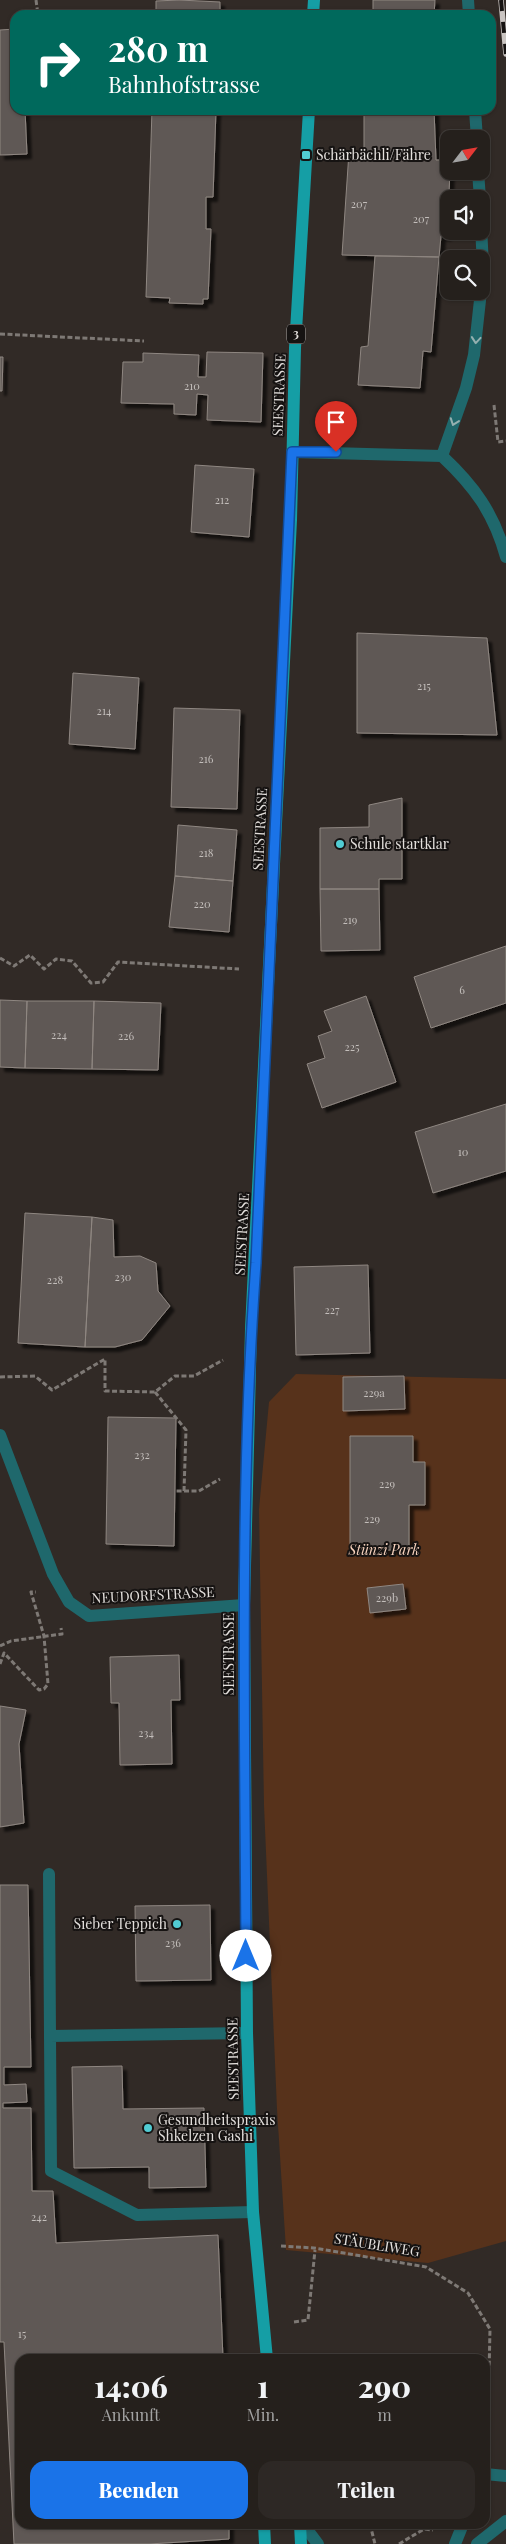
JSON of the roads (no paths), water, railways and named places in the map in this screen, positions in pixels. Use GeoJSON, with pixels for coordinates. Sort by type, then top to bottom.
{"type":"FeatureCollection","features":[{"type":"Feature","properties":{"kind":"main road","name":"SEESTRASSE"},"geometry":{"type":"LineString","coordinates":[[267,2354],[253,2212],[247,2034],[244,1605],[251,1329],[256,1263],[295,348],[308,115]]}},
{"type":"Feature","properties":{"kind":"main road"},"geometry":{"type":"LineString","coordinates":[[264,2529],[265,2544]]}},
{"type":"Feature","properties":{"kind":"main road"},"geometry":{"type":"LineString","coordinates":[[301,2544],[302,2529]]}},
{"type":"Feature","properties":{"kind":"street"},"geometry":{"type":"LineString","coordinates":[[475,115],[476,130]]}},
{"type":"Feature","properties":{"kind":"street"},"geometry":{"type":"LineString","coordinates":[[442,456],[466,388],[474,355],[480,300]]}},
{"type":"Feature","properties":{"kind":"street"},"geometry":{"type":"LineString","coordinates":[[292,452],[442,456],[468,480],[484,503],[501,538],[506,557]]}},
{"type":"Feature","properties":{"kind":"street","name":"NEUDORFSTRASSE"},"geometry":{"type":"LineString","coordinates":[[0,1435],[53,1574],[69,1602],[89,1616],[244,1605]]}},
{"type":"Feature","properties":{"kind":"street"},"geometry":{"type":"LineString","coordinates":[[48,1874],[51,2171],[137,2215],[253,2212]]}},
{"type":"Feature","properties":{"kind":"street"},"geometry":{"type":"LineString","coordinates":[[50,2036],[247,2034]]}},
{"type":"Feature","properties":{"kind":"street"},"geometry":{"type":"LineString","coordinates":[[490,2474],[506,2476]]}},
{"type":"Feature","properties":{"kind":"street"},"geometry":{"type":"LineString","coordinates":[[477,2544],[506,2521]]}},
{"type":"Feature","properties":{"kind":"street"},"geometry":{"type":"LineString","coordinates":[[306,2529],[318,2544]]}},
{"type":"Feature","properties":{"kind":"street"},"geometry":{"type":"LineString","coordinates":[[455,2544],[462,2529]]}},
{"type":"Feature","properties":{"kind":"railway"},"geometry":{"type":"LineString","coordinates":[[501,0],[506,54]]}},
{"type":"Feature","properties":{"kind":"place","name":"Schärbächli/Fähre"},"geometry":{"type":"Point","coordinates":[306,155]}},
{"type":"Feature","properties":{"kind":"place","name":"Schule startklar"},"geometry":{"type":"Point","coordinates":[340,844]}},
{"type":"Feature","properties":{"kind":"place","name":"Sieber Teppich"},"geometry":{"type":"Point","coordinates":[177,1924]}},
{"type":"Feature","properties":{"kind":"place","name":"Gesundheitspraxis Shkelzen Gashi"},"geometry":{"type":"Point","coordinates":[148,2128]}},
{"type":"Feature","properties":{"kind":"park label","name":"Stünzi Park"},"geometry":{"type":"Point","coordinates":[384,1550]}}]}
